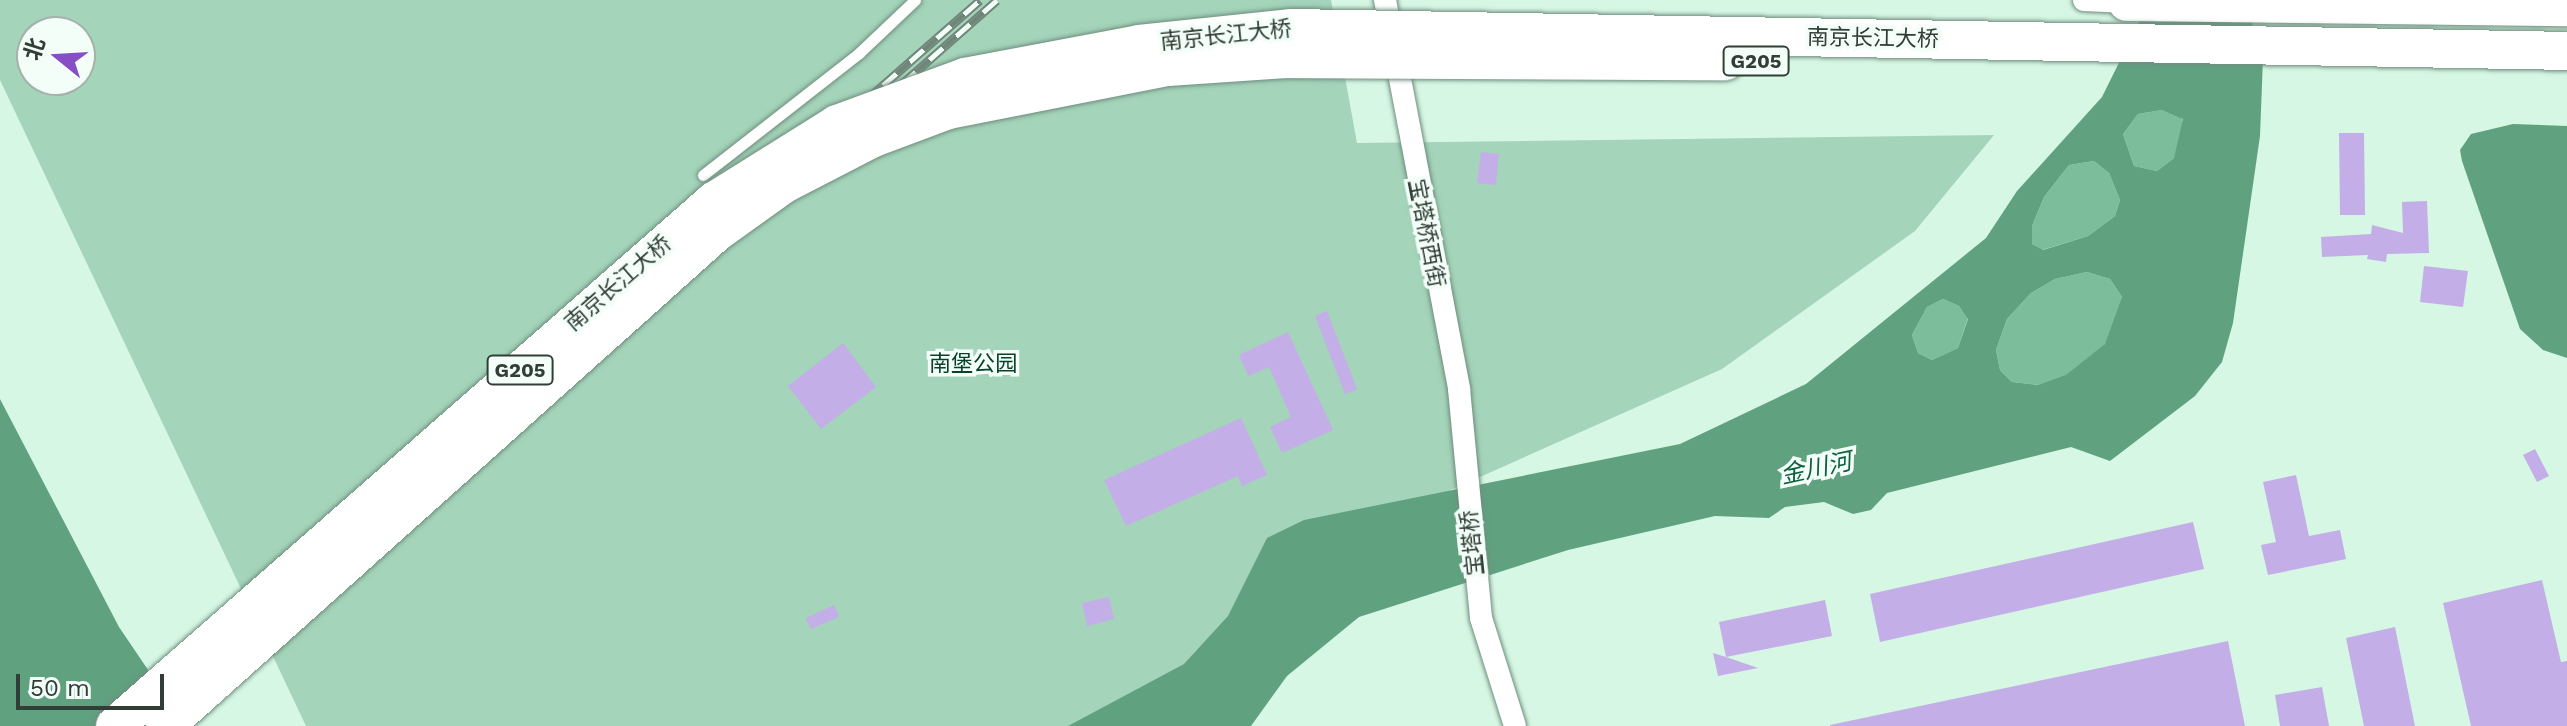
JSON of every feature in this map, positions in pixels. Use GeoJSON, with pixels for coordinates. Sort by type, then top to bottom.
{"type":"FeatureCollection","features":[{"type":"Feature","properties":{"kind":"highway"},"geometry":{"type":"LineString","coordinates":[[2127,2],[2567,7]]}},
{"type":"Feature","properties":{"kind":"highway","name":"南京长江大桥"},"geometry":{"type":"LineString","coordinates":[[115,726],[714,201],[837,124],[965,77],[1139,44],[1292,28],[2567,51]]}},
{"type":"Feature","properties":{"kind":"highway","name":"南京长江大桥"},"geometry":{"type":"LineString","coordinates":[[165,726],[717,232],[797,178],[871,139],[948,110],[1168,67],[1286,59],[2049,63],[2567,75]]}},
{"type":"Feature","properties":{"kind":"street","name":"宝塔桥西街"},"geometry":{"type":"LineString","coordinates":[[1385,0],[1459,389],[1464,467]]}},
{"type":"Feature","properties":{"kind":"street"},"geometry":{"type":"LineString","coordinates":[[2084,0],[2127,2]]}},
{"type":"Feature","properties":{"kind":"street","name":"宝塔桥"},"geometry":{"type":"LineString","coordinates":[[1464,467],[1481,618],[1515,726]]}},
{"type":"Feature","properties":{"kind":"lane"},"geometry":{"type":"LineString","coordinates":[[703,175],[859,53],[915,0]]}},
{"type":"Feature","properties":{"kind":"green space","name":"南堡公园"},"geometry":{"type":"Polygon","coordinates":[[[0,0],[1331,0],[1357,143],[1994,135],[1915,231],[1722,369],[1406,510],[1111,726],[306,726],[0,80],[0,0]]]}},
{"type":"Feature","properties":{"kind":"shaded area"},"geometry":{"type":"Polygon","coordinates":[[[2162,110],[2182,116],[2185,136],[2174,158],[2157,171],[2134,166],[2123,134],[2138,114],[2162,110]]]}},
{"type":"Feature","properties":{"kind":"shaded area"},"geometry":{"type":"Polygon","coordinates":[[[2094,161],[2109,173],[2120,200],[2115,216],[2088,236],[2042,250],[2032,244],[2032,226],[2044,197],[2069,165],[2094,161]]]}},
{"type":"Feature","properties":{"kind":"shaded area"},"geometry":{"type":"Polygon","coordinates":[[[2087,272],[2110,279],[2122,297],[2115,326],[2099,355],[2071,374],[2039,385],[2012,382],[2000,370],[1996,350],[2007,319],[2031,293],[2055,279],[2087,272]]]}},
{"type":"Feature","properties":{"kind":"shaded area"},"geometry":{"type":"Polygon","coordinates":[[[1943,299],[1959,306],[1968,318],[1958,348],[1932,360],[1918,353],[1912,335],[1927,307],[1943,299]]]}},
{"type":"Feature","properties":{"kind":"water","name":"金川河"},"geometry":{"type":"Polygon","coordinates":[[[2150,0],[2251,0],[2253,31],[2263,58],[2260,136],[2233,323],[2222,362],[2195,396],[2110,461],[2071,447],[1887,493],[1871,510],[1853,514],[1824,502],[1785,507],[1769,518],[1715,516],[1568,550],[1359,617],[1287,676],[1251,726],[1068,726],[1184,664],[1228,616],[1267,538],[1304,520],[1680,444],[1806,384],[1986,238],[2017,191],[2102,97],[2150,0]],[[2162,110],[2138,114],[2123,134],[2134,166],[2157,171],[2174,158],[2183,119],[2162,110]],[[2094,161],[2069,165],[2044,197],[2032,226],[2032,244],[2043,250],[2088,236],[2115,216],[2120,200],[2109,173],[2094,161]],[[2087,272],[2055,279],[2031,293],[2007,319],[1996,350],[2000,370],[2012,382],[2038,385],[2066,375],[2105,344],[2122,297],[2110,279],[2087,272]],[[1943,299],[1927,307],[1912,335],[1918,353],[1932,360],[1958,348],[1968,319],[1959,306],[1943,299]]]}},
{"type":"Feature","properties":{"kind":"water"},"geometry":{"type":"Polygon","coordinates":[[[2513,124],[2567,126],[2567,358],[2543,350],[2520,329],[2462,161],[2460,150],[2471,134],[2513,124]]]}},
{"type":"Feature","properties":{"kind":"water"},"geometry":{"type":"Polygon","coordinates":[[[0,399],[119,627],[186,726],[0,726],[0,399]]]}},
{"type":"Feature","properties":{"kind":"building"},"geometry":{"type":"Polygon","coordinates":[[[2339,133],[2364,133],[2365,215],[2340,215],[2339,133]]]}},
{"type":"Feature","properties":{"kind":"building"},"geometry":{"type":"Polygon","coordinates":[[[1481,152],[1499,154],[1496,185],[1477,183],[1481,152]]]}},
{"type":"Feature","properties":{"kind":"building"},"geometry":{"type":"Polygon","coordinates":[[[2427,201],[2429,253],[2387,254],[2386,262],[2367,259],[2368,255],[2322,257],[2321,237],[2371,234],[2372,225],[2403,233],[2402,202],[2427,201]]]}},
{"type":"Feature","properties":{"kind":"building"},"geometry":{"type":"Polygon","coordinates":[[[2424,266],[2468,271],[2463,307],[2420,302],[2424,266]]]}},
{"type":"Feature","properties":{"kind":"building"},"geometry":{"type":"Polygon","coordinates":[[[1327,311],[1357,389],[1345,394],[1315,316],[1327,311]]]}},
{"type":"Feature","properties":{"kind":"building"},"geometry":{"type":"Polygon","coordinates":[[[1288,332],[1333,430],[1282,453],[1270,427],[1291,417],[1269,367],[1248,376],[1239,355],[1288,332]]]}},
{"type":"Feature","properties":{"kind":"building"},"geometry":{"type":"Polygon","coordinates":[[[843,343],[876,387],[821,429],[788,386],[843,343]]]}},
{"type":"Feature","properties":{"kind":"building"},"geometry":{"type":"Polygon","coordinates":[[[1241,418],[1267,475],[1242,486],[1238,476],[1126,526],[1104,480],[1241,418]]]}},
{"type":"Feature","properties":{"kind":"building"},"geometry":{"type":"Polygon","coordinates":[[[2535,449],[2549,476],[2537,482],[2523,455],[2535,449]]]}},
{"type":"Feature","properties":{"kind":"building"},"geometry":{"type":"Polygon","coordinates":[[[2296,475],[2309,536],[2340,530],[2346,559],[2268,575],[2261,545],[2276,542],[2263,482],[2296,475]]]}},
{"type":"Feature","properties":{"kind":"building"},"geometry":{"type":"Polygon","coordinates":[[[2193,522],[2204,569],[1880,642],[1870,594],[2193,522]]]}},
{"type":"Feature","properties":{"kind":"building"},"geometry":{"type":"Polygon","coordinates":[[[2542,580],[2561,662],[2567,661],[2567,726],[2471,726],[2443,603],[2542,580]]]}},
{"type":"Feature","properties":{"kind":"building"},"geometry":{"type":"Polygon","coordinates":[[[1109,597],[1114,619],[1087,626],[1082,603],[1109,597]]]}},
{"type":"Feature","properties":{"kind":"building"},"geometry":{"type":"Polygon","coordinates":[[[1825,600],[1832,636],[1726,657],[1719,622],[1825,600]]]}},
{"type":"Feature","properties":{"kind":"building"},"geometry":{"type":"Polygon","coordinates":[[[834,605],[839,617],[811,629],[806,618],[834,605]]]}},
{"type":"Feature","properties":{"kind":"building"},"geometry":{"type":"Polygon","coordinates":[[[2395,627],[2415,726],[2364,726],[2346,638],[2395,627]]]}},
{"type":"Feature","properties":{"kind":"building"},"geometry":{"type":"Polygon","coordinates":[[[2228,641],[2245,726],[1830,726],[1830,725],[2228,641]]]}},
{"type":"Feature","properties":{"kind":"building"},"geometry":{"type":"Polygon","coordinates":[[[1713,653],[1726,657],[1758,668],[1718,676],[1713,653]]]}},
{"type":"Feature","properties":{"kind":"building"},"geometry":{"type":"Polygon","coordinates":[[[2322,687],[2329,726],[2280,726],[2275,695],[2322,687]]]}},
{"type":"Feature","properties":{"kind":"railway"},"geometry":{"type":"LineString","coordinates":[[152,726],[980,0]]}},
{"type":"Feature","properties":{"kind":"railway"},"geometry":{"type":"LineString","coordinates":[[173,726],[997,0]]}}]}
